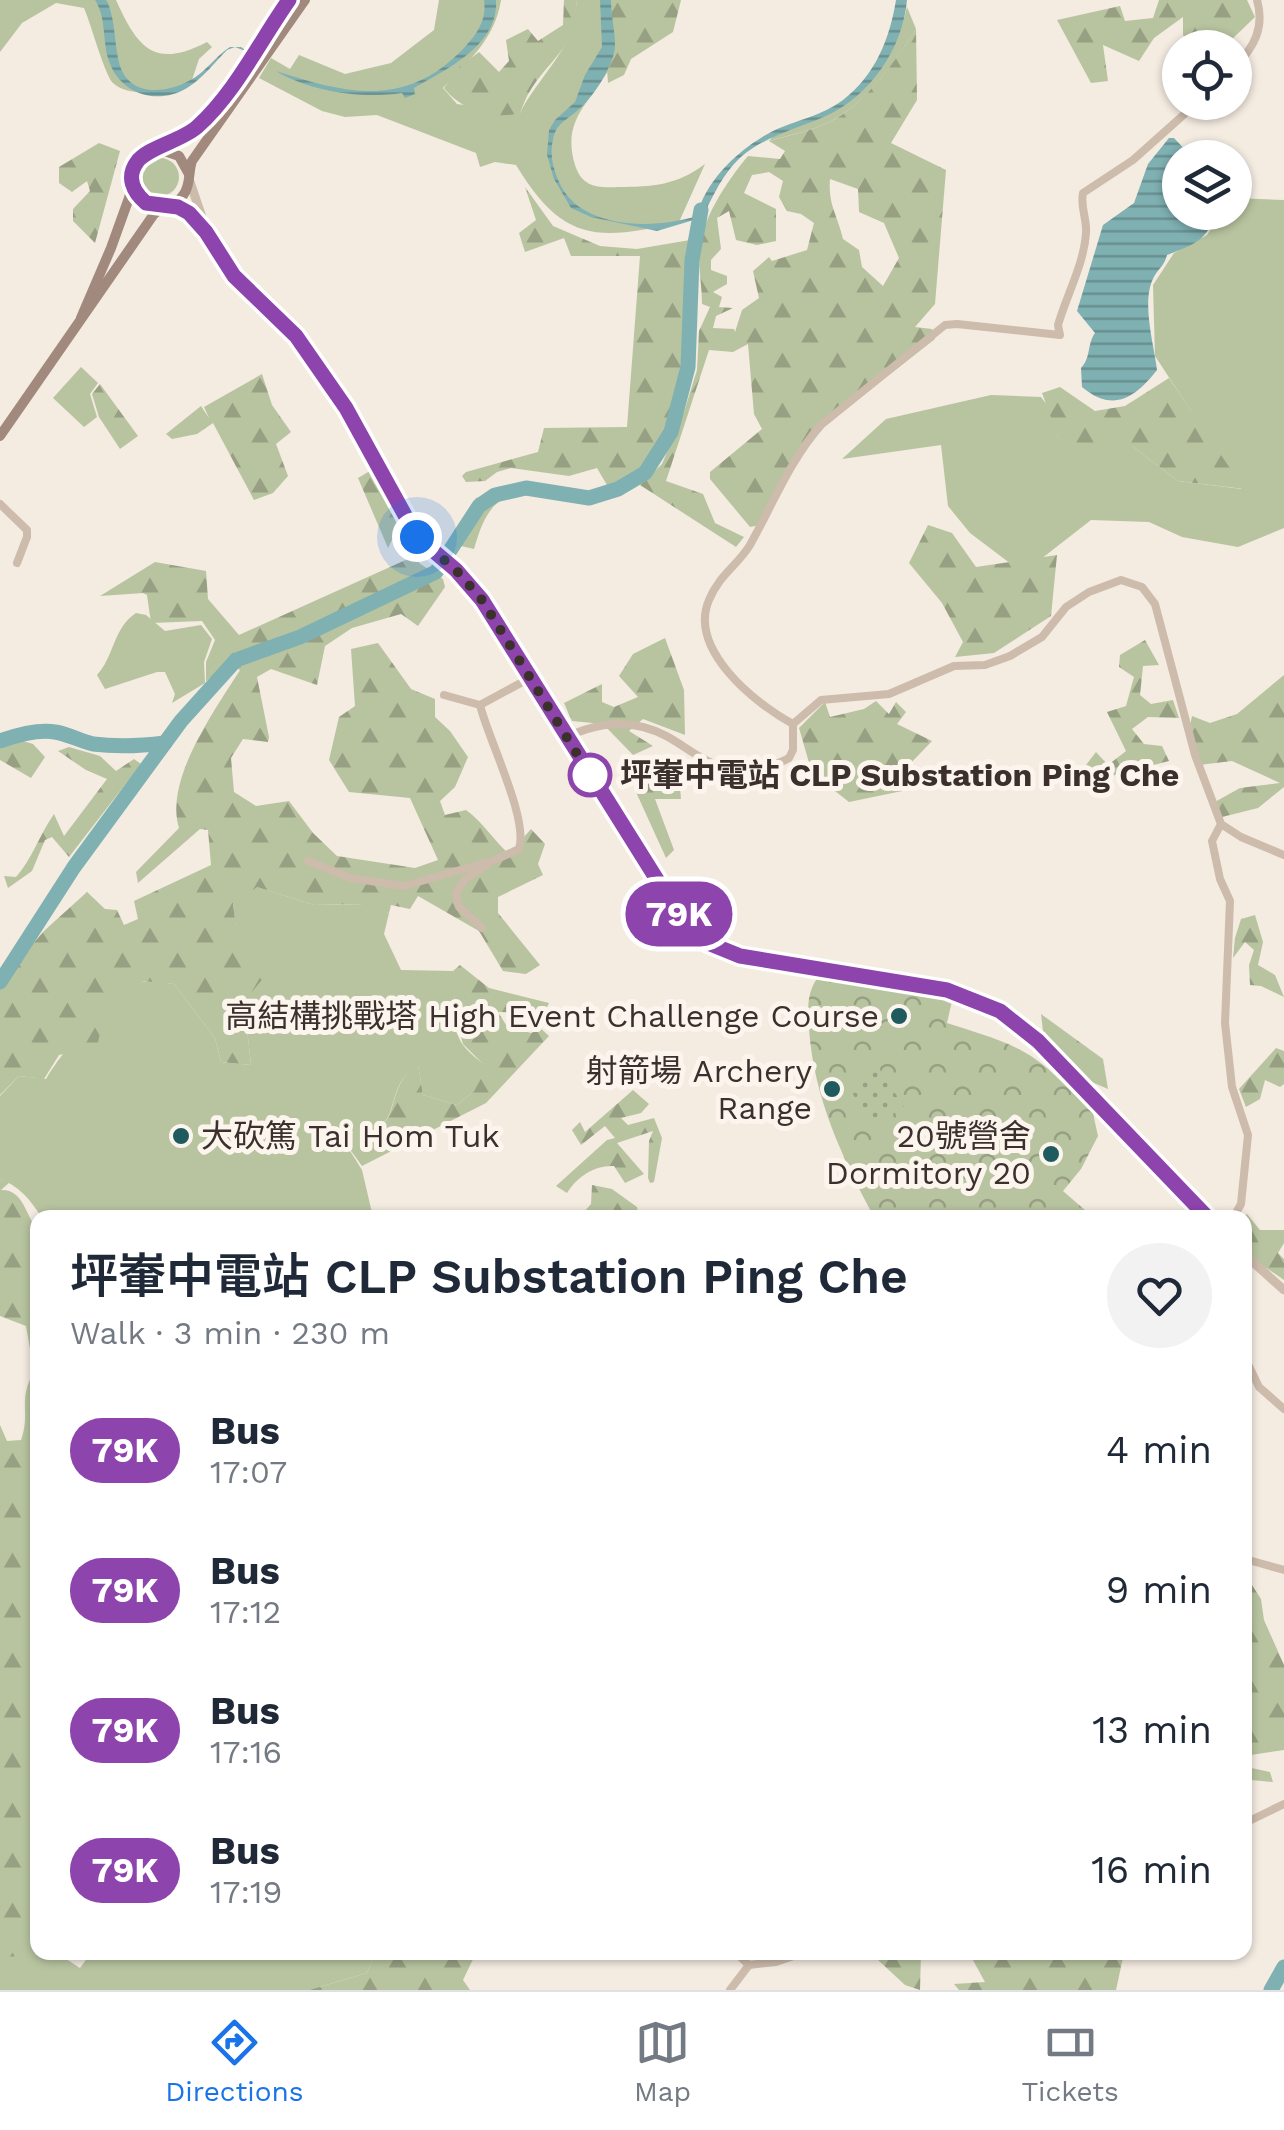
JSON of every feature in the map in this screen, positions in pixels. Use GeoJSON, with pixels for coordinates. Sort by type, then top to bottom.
{"type":"FeatureCollection","features":[{"type":"Feature","properties":{"kind":"main road"},"geometry":{"type":"LineString","coordinates":[[0,436],[154,214],[183,196],[192,161],[252,64],[264,36],[290,0]]}},
{"type":"Feature","properties":{"kind":"main road"},"geometry":{"type":"LineString","coordinates":[[81,318],[111,248],[140,158],[194,130],[273,44],[306,0]]}},
{"type":"Feature","properties":{"kind":"main road"},"geometry":{"type":"LineString","coordinates":[[160,149],[179,156],[189,177]]}},
{"type":"Feature","properties":{"kind":"main road"},"geometry":{"type":"LineString","coordinates":[[132,179],[142,200],[166,206]]}},
{"type":"Feature","properties":{"kind":"street"},"geometry":{"type":"LineString","coordinates":[[1252,49],[1259,30],[1257,0]]}},
{"type":"Feature","properties":{"kind":"street"},"geometry":{"type":"LineString","coordinates":[[793,724],[760,703],[721,662],[706,634],[703,615],[720,577],[747,550],[779,487],[821,425],[945,326],[957,324],[1060,336],[1058,324],[1081,262],[1086,232],[1083,193],[1133,160],[1178,120]]}},
{"type":"Feature","properties":{"kind":"street"},"geometry":{"type":"LineString","coordinates":[[189,177],[206,232]]}},
{"type":"Feature","properties":{"kind":"street"},"geometry":{"type":"LineString","coordinates":[[166,206],[185,210],[206,232],[234,276],[296,336],[311,356],[355,422],[417,537],[456,570],[482,600],[676,909],[702,938],[740,956],[947,990],[1000,1011],[1038,1041],[1200,1210]]}},
{"type":"Feature","properties":{"kind":"street"},"geometry":{"type":"LineString","coordinates":[[0,504],[27,530],[28,538],[18,562]]}},
{"type":"Feature","properties":{"kind":"street"},"geometry":{"type":"LineString","coordinates":[[566,737],[588,727],[616,722],[646,727],[718,768],[769,766],[789,758],[793,724],[821,700],[889,694],[954,666],[985,665],[1010,656],[1042,637],[1066,607],[1089,592],[1112,582],[1134,582],[1151,595],[1155,604],[1195,755],[1220,824],[1284,856]]}},
{"type":"Feature","properties":{"kind":"street"},"geometry":{"type":"LineString","coordinates":[[444,696],[480,705],[530,678]]}},
{"type":"Feature","properties":{"kind":"street"},"geometry":{"type":"LineString","coordinates":[[480,705],[490,742],[504,770],[522,844],[464,880],[456,894],[459,907],[482,928]]}},
{"type":"Feature","properties":{"kind":"street"},"geometry":{"type":"LineString","coordinates":[[1220,824],[1212,841],[1220,879],[1230,901],[1224,1023],[1232,1087],[1248,1134],[1238,1210]]}},
{"type":"Feature","properties":{"kind":"street"},"geometry":{"type":"LineString","coordinates":[[308,861],[350,878],[404,886],[496,860]]}},
{"type":"Feature","properties":{"kind":"street"},"geometry":{"type":"LineString","coordinates":[[1252,1261],[1284,1290]]}},
{"type":"Feature","properties":{"kind":"street"},"geometry":{"type":"LineString","coordinates":[[1252,1372],[1259,1387],[1284,1409]]}},
{"type":"Feature","properties":{"kind":"street"},"geometry":{"type":"LineString","coordinates":[[1252,1561],[1284,1570]]}},
{"type":"Feature","properties":{"kind":"street"},"geometry":{"type":"LineString","coordinates":[[1252,1820],[1284,1804]]}},
{"type":"Feature","properties":{"kind":"street"},"geometry":{"type":"LineString","coordinates":[[744,1960],[749,1965]]}},
{"type":"Feature","properties":{"kind":"street"},"geometry":{"type":"LineString","coordinates":[[730,1990],[749,1965],[782,1960]]}},
{"type":"Feature","properties":{"kind":"green space"},"geometry":{"type":"Polygon","coordinates":[[[0,0],[116,0],[132,31],[150,50],[174,54],[207,42],[212,47],[199,59],[191,83],[163,91],[130,91],[110,78],[84,8],[56,3],[22,23],[0,52],[0,0]]]}},
{"type":"Feature","properties":{"kind":"green space"},"geometry":{"type":"Polygon","coordinates":[[[439,0],[501,0],[487,38],[443,88],[457,104],[520,113],[573,29],[576,0],[626,0],[613,61],[576,121],[572,134],[575,165],[586,182],[610,187],[664,183],[705,164],[679,222],[625,232],[584,230],[549,209],[516,165],[495,162],[480,167],[476,153],[377,115],[345,117],[322,111],[259,78],[271,58],[290,69],[299,55],[345,74],[391,63],[434,30],[439,0]]]}},
{"type":"Feature","properties":{"kind":"green space"},"geometry":{"type":"Polygon","coordinates":[[[564,0],[576,0],[575,26],[530,91],[520,113],[478,111],[459,102],[444,88],[457,69],[479,52],[499,72],[509,61],[506,40],[528,29],[538,41],[563,25],[564,0]]]}},
{"type":"Feature","properties":{"kind":"green space"},"geometry":{"type":"Polygon","coordinates":[[[611,0],[681,0],[673,32],[631,59],[624,75],[608,83],[607,69],[614,53],[611,0]]]}},
{"type":"Feature","properties":{"kind":"green space"},"geometry":{"type":"Polygon","coordinates":[[[1159,0],[1247,0],[1255,17],[1242,30],[1183,30],[1183,17],[1154,38],[1139,61],[1103,45],[1108,81],[1091,83],[1057,20],[1120,6],[1125,21],[1153,18],[1159,0]]]}},
{"type":"Feature","properties":{"kind":"green space"},"geometry":{"type":"Polygon","coordinates":[[[907,7],[916,29],[864,96],[823,125],[769,141],[785,129],[835,111],[864,89],[887,59],[907,7]]]}},
{"type":"Feature","properties":{"kind":"green space"},"geometry":{"type":"Polygon","coordinates":[[[916,29],[917,100],[891,143],[946,170],[935,304],[915,327],[932,329],[935,339],[811,436],[760,525],[750,527],[710,479],[710,472],[762,429],[754,414],[748,344],[733,352],[709,350],[666,481],[703,494],[715,523],[744,537],[736,547],[640,485],[662,464],[697,370],[699,331],[710,307],[702,304],[699,256],[704,230],[723,190],[748,156],[780,159],[785,151],[769,141],[823,125],[851,108],[876,84],[916,29]],[[769,172],[752,175],[744,193],[776,209],[776,241],[757,245],[736,240],[729,211],[717,218],[721,249],[711,260],[711,270],[727,276],[727,284],[713,292],[722,297],[719,307],[733,308],[716,316],[713,328],[735,332],[742,310],[759,298],[753,271],[769,257],[772,261],[807,250],[814,223],[787,211],[779,197],[783,181],[769,172]],[[830,179],[832,203],[843,239],[859,250],[862,267],[883,286],[899,258],[884,223],[859,212],[858,189],[830,179]]]}},
{"type":"Feature","properties":{"kind":"green space"},"geometry":{"type":"Polygon","coordinates":[[[99,143],[120,151],[95,243],[73,221],[73,209],[90,191],[87,181],[72,192],[59,183],[59,167],[99,143]]]}},
{"type":"Feature","properties":{"kind":"green space"},"geometry":{"type":"Polygon","coordinates":[[[160,158],[173,164],[179,177],[173,190],[160,196],[147,190],[141,177],[147,164],[160,158]]]}},
{"type":"Feature","properties":{"kind":"green space"},"geometry":{"type":"Polygon","coordinates":[[[525,187],[553,226],[600,246],[637,249],[696,239],[689,345],[677,417],[664,449],[642,474],[611,492],[597,468],[569,476],[511,468],[485,481],[466,482],[462,476],[538,452],[544,428],[627,427],[640,256],[571,256],[564,238],[525,252],[519,233],[536,220],[525,187]]]}},
{"type":"Feature","properties":{"kind":"green space"},"geometry":{"type":"Polygon","coordinates":[[[1252,199],[1284,200],[1284,528],[1238,547],[1182,537],[1149,522],[1091,520],[1023,573],[970,533],[948,506],[941,445],[842,459],[886,419],[991,395],[1041,397],[1051,410],[1058,436],[1133,447],[1178,481],[1242,489],[1155,356],[1153,285],[1174,253],[1210,230],[1252,230],[1252,199]]]}},
{"type":"Feature","properties":{"kind":"green space"},"geometry":{"type":"Polygon","coordinates":[[[81,367],[98,383],[90,394],[97,417],[84,427],[53,398],[81,367]]]}},
{"type":"Feature","properties":{"kind":"green space"},"geometry":{"type":"Polygon","coordinates":[[[262,374],[272,405],[291,432],[276,444],[288,476],[273,493],[254,500],[213,423],[197,434],[172,439],[166,434],[201,406],[209,418],[204,407],[262,374]]]}},
{"type":"Feature","properties":{"kind":"green space"},"geometry":{"type":"Polygon","coordinates":[[[1169,378],[1244,489],[1178,481],[1133,447],[1084,458],[1058,436],[1042,393],[1060,387],[1095,411],[1125,406],[1169,378]]]}},
{"type":"Feature","properties":{"kind":"green space"},"geometry":{"type":"Polygon","coordinates":[[[100,384],[138,436],[120,449],[99,417],[92,394],[100,384]]]}},
{"type":"Feature","properties":{"kind":"green space"},"geometry":{"type":"Polygon","coordinates":[[[380,465],[417,537],[419,563],[443,579],[445,587],[418,626],[401,614],[352,628],[325,646],[317,685],[271,669],[257,677],[268,742],[243,739],[231,758],[234,792],[256,806],[289,801],[337,856],[415,868],[438,860],[410,798],[349,792],[329,760],[339,717],[355,706],[351,649],[378,643],[411,689],[435,699],[435,717],[468,757],[455,787],[440,801],[445,815],[466,810],[509,854],[531,829],[545,844],[538,864],[543,875],[498,897],[498,913],[540,965],[526,974],[503,971],[479,931],[418,896],[410,909],[391,905],[389,913],[360,904],[314,905],[257,887],[233,904],[239,949],[267,974],[244,1001],[251,1065],[221,1062],[215,1038],[174,984],[144,981],[105,1010],[97,1047],[59,1055],[44,1079],[19,1076],[0,1095],[0,981],[45,930],[87,892],[105,909],[117,910],[124,925],[138,919],[134,901],[211,865],[208,830],[200,829],[138,883],[136,872],[179,828],[176,809],[185,767],[240,670],[228,664],[206,681],[206,662],[215,640],[202,621],[151,623],[147,595],[100,596],[155,562],[206,571],[208,599],[239,635],[410,558],[395,534],[388,548],[358,478],[380,465]]]}},
{"type":"Feature","properties":{"kind":"green space"},"geometry":{"type":"Polygon","coordinates":[[[518,485],[559,492],[556,500],[523,495],[501,501],[485,518],[474,549],[461,546],[468,526],[465,517],[476,498],[518,485]]]}},
{"type":"Feature","properties":{"kind":"green space"},"geometry":{"type":"Polygon","coordinates":[[[928,525],[952,533],[976,567],[1057,555],[1051,616],[994,653],[955,657],[963,642],[942,603],[909,563],[928,525]]]}},
{"type":"Feature","properties":{"kind":"green space"},"geometry":{"type":"Polygon","coordinates":[[[136,613],[146,615],[165,631],[201,625],[212,639],[204,662],[205,683],[172,703],[175,694],[165,672],[105,689],[97,675],[123,626],[136,613]]]}},
{"type":"Feature","properties":{"kind":"green space"},"geometry":{"type":"Polygon","coordinates":[[[665,638],[684,690],[685,735],[643,719],[629,731],[653,746],[633,755],[603,724],[572,721],[564,703],[602,684],[602,702],[614,707],[638,697],[619,676],[633,654],[665,638]]]}},
{"type":"Feature","properties":{"kind":"green space"},"geometry":{"type":"Polygon","coordinates":[[[1145,640],[1159,665],[1143,666],[1140,695],[1151,704],[1173,700],[1179,718],[1148,717],[1132,729],[1144,744],[1162,746],[1169,761],[1115,775],[1105,782],[1086,765],[1096,752],[1108,765],[1126,751],[1107,712],[1126,706],[1134,677],[1119,667],[1120,655],[1145,640]]]}},
{"type":"Feature","properties":{"kind":"green space"},"geometry":{"type":"Polygon","coordinates":[[[1284,675],[1284,787],[1258,808],[1218,818],[1213,803],[1240,788],[1280,783],[1232,761],[1199,765],[1189,730],[1192,716],[1210,723],[1237,714],[1284,675]]]}},
{"type":"Feature","properties":{"kind":"green space"},"geometry":{"type":"Polygon","coordinates":[[[876,701],[889,714],[896,702],[906,712],[897,724],[932,741],[909,765],[912,789],[849,802],[812,773],[799,728],[825,702],[830,717],[864,709],[876,701]]]}},
{"type":"Feature","properties":{"kind":"green space"},"geometry":{"type":"Polygon","coordinates":[[[20,740],[33,744],[45,757],[31,778],[0,760],[0,748],[20,740]]]}},
{"type":"Feature","properties":{"kind":"green space"},"geometry":{"type":"Polygon","coordinates":[[[69,747],[100,756],[116,771],[134,759],[141,764],[69,857],[52,837],[45,840],[32,871],[8,888],[4,876],[16,877],[54,814],[64,836],[107,779],[58,751],[69,747]]]}},
{"type":"Feature","properties":{"kind":"green space"},"geometry":{"type":"Polygon","coordinates":[[[650,780],[680,788],[681,799],[655,799],[674,850],[666,858],[636,792],[650,780]]]}},
{"type":"Feature","properties":{"kind":"green space"},"geometry":{"type":"Polygon","coordinates":[[[254,886],[314,905],[367,904],[389,913],[384,934],[401,970],[453,971],[458,1037],[488,1068],[474,1091],[457,1105],[423,1095],[418,1065],[398,1087],[391,1110],[378,1128],[342,1138],[362,1170],[371,1210],[36,1210],[24,1194],[0,1179],[0,1096],[19,1076],[46,1079],[75,1039],[130,988],[145,981],[174,984],[215,1038],[221,1062],[251,1065],[233,903],[254,886]]]}},
{"type":"Feature","properties":{"kind":"green space"},"geometry":{"type":"Polygon","coordinates":[[[1255,915],[1263,942],[1258,965],[1275,975],[1284,997],[1250,985],[1249,965],[1254,950],[1245,942],[1233,958],[1241,919],[1255,915]]]}},
{"type":"Feature","properties":{"kind":"green space"},"geometry":{"type":"Polygon","coordinates":[[[460,965],[489,988],[549,1003],[544,1013],[498,1012],[508,1028],[532,1033],[536,1024],[549,1036],[486,1103],[362,1166],[341,1137],[378,1128],[386,1120],[406,1076],[418,1064],[423,1095],[457,1105],[474,1091],[487,1068],[463,1044],[455,1016],[453,971],[460,965]]]}},
{"type":"Feature","properties":{"kind":"green space"},"geometry":{"type":"Polygon","coordinates":[[[818,977],[952,1001],[947,1023],[1011,1045],[1047,1068],[1092,1109],[1098,1136],[1081,1169],[1063,1191],[1085,1210],[871,1210],[823,1103],[809,1029],[811,989],[818,977]]]}},
{"type":"Feature","properties":{"kind":"green space"},"geometry":{"type":"Polygon","coordinates":[[[1041,1014],[1103,1059],[1108,1089],[1080,1077],[1043,1031],[1041,1014]]]}},
{"type":"Feature","properties":{"kind":"green space"},"geometry":{"type":"Polygon","coordinates":[[[1276,1048],[1284,1051],[1284,1084],[1280,1087],[1265,1080],[1260,1099],[1246,1107],[1239,1089],[1276,1048]]]}},
{"type":"Feature","properties":{"kind":"green space"},"geometry":{"type":"Polygon","coordinates":[[[879,1068],[904,1107],[874,1127],[849,1088],[879,1068]]]}},
{"type":"Feature","properties":{"kind":"green space"},"geometry":{"type":"Polygon","coordinates":[[[633,1090],[649,1104],[641,1113],[621,1118],[628,1125],[654,1118],[662,1138],[654,1182],[650,1183],[648,1178],[653,1131],[617,1143],[644,1174],[625,1183],[614,1166],[607,1166],[587,1173],[567,1193],[556,1186],[607,1140],[615,1138],[605,1126],[581,1145],[572,1130],[580,1122],[585,1132],[633,1090]]]}},
{"type":"Feature","properties":{"kind":"green space"},"geometry":{"type":"Polygon","coordinates":[[[0,1179],[10,1182],[1,1190],[19,1198],[30,1218],[30,1349],[26,1326],[0,1316],[0,1179]]]}},
{"type":"Feature","properties":{"kind":"green space"},"geometry":{"type":"Polygon","coordinates":[[[592,1185],[612,1189],[638,1210],[586,1210],[591,1204],[592,1185]]]}},
{"type":"Feature","properties":{"kind":"green space"},"geometry":{"type":"Polygon","coordinates":[[[1252,1220],[1260,1230],[1284,1230],[1284,1243],[1278,1253],[1284,1259],[1284,1280],[1252,1256],[1252,1220]]]}},
{"type":"Feature","properties":{"kind":"green space"},"geometry":{"type":"Polygon","coordinates":[[[29,1382],[30,1955],[6,1957],[0,1956],[0,1425],[7,1441],[21,1440],[29,1382]]]}},
{"type":"Feature","properties":{"kind":"green space"},"geometry":{"type":"Polygon","coordinates":[[[1252,1585],[1261,1599],[1264,1620],[1284,1665],[1284,1750],[1252,1755],[1252,1585]]]}},
{"type":"Feature","properties":{"kind":"green space"},"geometry":{"type":"Polygon","coordinates":[[[1252,1768],[1270,1772],[1273,1782],[1252,1780],[1252,1768]]]}},
{"type":"Feature","properties":{"kind":"green space"},"geometry":{"type":"Polygon","coordinates":[[[30,1954],[30,1960],[68,1960],[80,1968],[86,1960],[372,1960],[367,1973],[309,1990],[0,1990],[0,1956],[30,1954]]]}},
{"type":"Feature","properties":{"kind":"green space"},"geometry":{"type":"Polygon","coordinates":[[[372,1960],[473,1960],[463,1980],[470,1990],[309,1990],[367,1973],[372,1960]]]}},
{"type":"Feature","properties":{"kind":"green space"},"geometry":{"type":"Polygon","coordinates":[[[878,1960],[921,1960],[920,1990],[905,1985],[878,1960]]]}},
{"type":"Feature","properties":{"kind":"green space"},"geometry":{"type":"Polygon","coordinates":[[[973,1960],[1122,1960],[1116,1990],[959,1990],[954,1984],[985,1982],[973,1960]]]}},
{"type":"Feature","properties":{"kind":"water"},"geometry":{"type":"Polygon","coordinates":[[[95,0],[108,3],[120,66],[125,77],[142,88],[163,89],[184,83],[225,50],[235,47],[187,88],[164,96],[141,94],[114,72],[95,0]]]}},
{"type":"Feature","properties":{"kind":"water"},"geometry":{"type":"Polygon","coordinates":[[[484,0],[496,0],[495,16],[480,43],[405,98],[402,93],[370,95],[321,89],[276,71],[351,90],[398,88],[420,81],[442,67],[473,37],[482,20],[484,0]]]}},
{"type":"Feature","properties":{"kind":"water"},"geometry":{"type":"Polygon","coordinates":[[[600,0],[611,0],[614,54],[583,106],[556,130],[553,163],[566,194],[580,207],[617,222],[638,224],[697,216],[716,178],[749,146],[843,100],[864,80],[879,55],[896,0],[907,0],[891,53],[857,96],[826,116],[772,138],[742,156],[721,181],[697,228],[697,219],[657,231],[591,217],[571,208],[554,179],[547,155],[549,130],[575,102],[602,47],[600,0]]]}},
{"type":"Feature","properties":{"kind":"water"},"geometry":{"type":"Polygon","coordinates":[[[1162,147],[1162,230],[1209,230],[1198,241],[1167,255],[1151,285],[1148,309],[1157,370],[1132,395],[1104,399],[1082,387],[1081,368],[1095,333],[1077,311],[1103,225],[1134,203],[1148,164],[1162,147]]]}},
{"type":"Feature","properties":{"kind":"waterway"},"geometry":{"type":"LineString","coordinates":[[0,982],[74,867],[181,721],[236,660],[300,637],[436,572],[479,506],[495,495],[526,488],[589,498],[618,489],[645,473],[671,432],[688,367],[692,260],[701,210]]}},
{"type":"Feature","properties":{"kind":"waterway"},"geometry":{"type":"LineString","coordinates":[[0,741],[48,731],[102,745],[165,743]]}},
{"type":"Feature","properties":{"kind":"waterway"},"geometry":{"type":"LineString","coordinates":[[1271,1990],[1284,1967]]}},
{"type":"Feature","properties":{"kind":"bus line","name":"79K"},"geometry":{"type":"LineString","coordinates":[[289,0],[210,114],[180,140],[146,153],[136,162],[133,188],[146,203],[178,207],[189,213],[234,276],[310,354],[355,422],[417,537],[456,570],[482,600],[681,918],[708,943],[740,956],[947,990],[1000,1011],[1038,1041],[1200,1210]]}},
{"type":"Feature","properties":{"kind":"place","name":"坪輋中電站 CLP Substation Ping Che"},"geometry":{"type":"Point","coordinates":[590,775]}},
{"type":"Feature","properties":{"kind":"place","name":"高結構挑戰塔 High Event Challenge Course"},"geometry":{"type":"Point","coordinates":[899,1016]}},
{"type":"Feature","properties":{"kind":"place","name":"射箭場 Archery Range"},"geometry":{"type":"Point","coordinates":[832,1089]}},
{"type":"Feature","properties":{"kind":"place","name":"大砍篤 Tai Hom Tuk"},"geometry":{"type":"Point","coordinates":[181,1136]}},
{"type":"Feature","properties":{"kind":"place","name":"20號營舍 Dormitory 20"},"geometry":{"type":"Point","coordinates":[1051,1154]}},
{"type":"Feature","properties":{"kind":"route"},"geometry":{"type":"LineString","coordinates":[[417,537],[456,570],[482,600],[590,775]]}}]}
